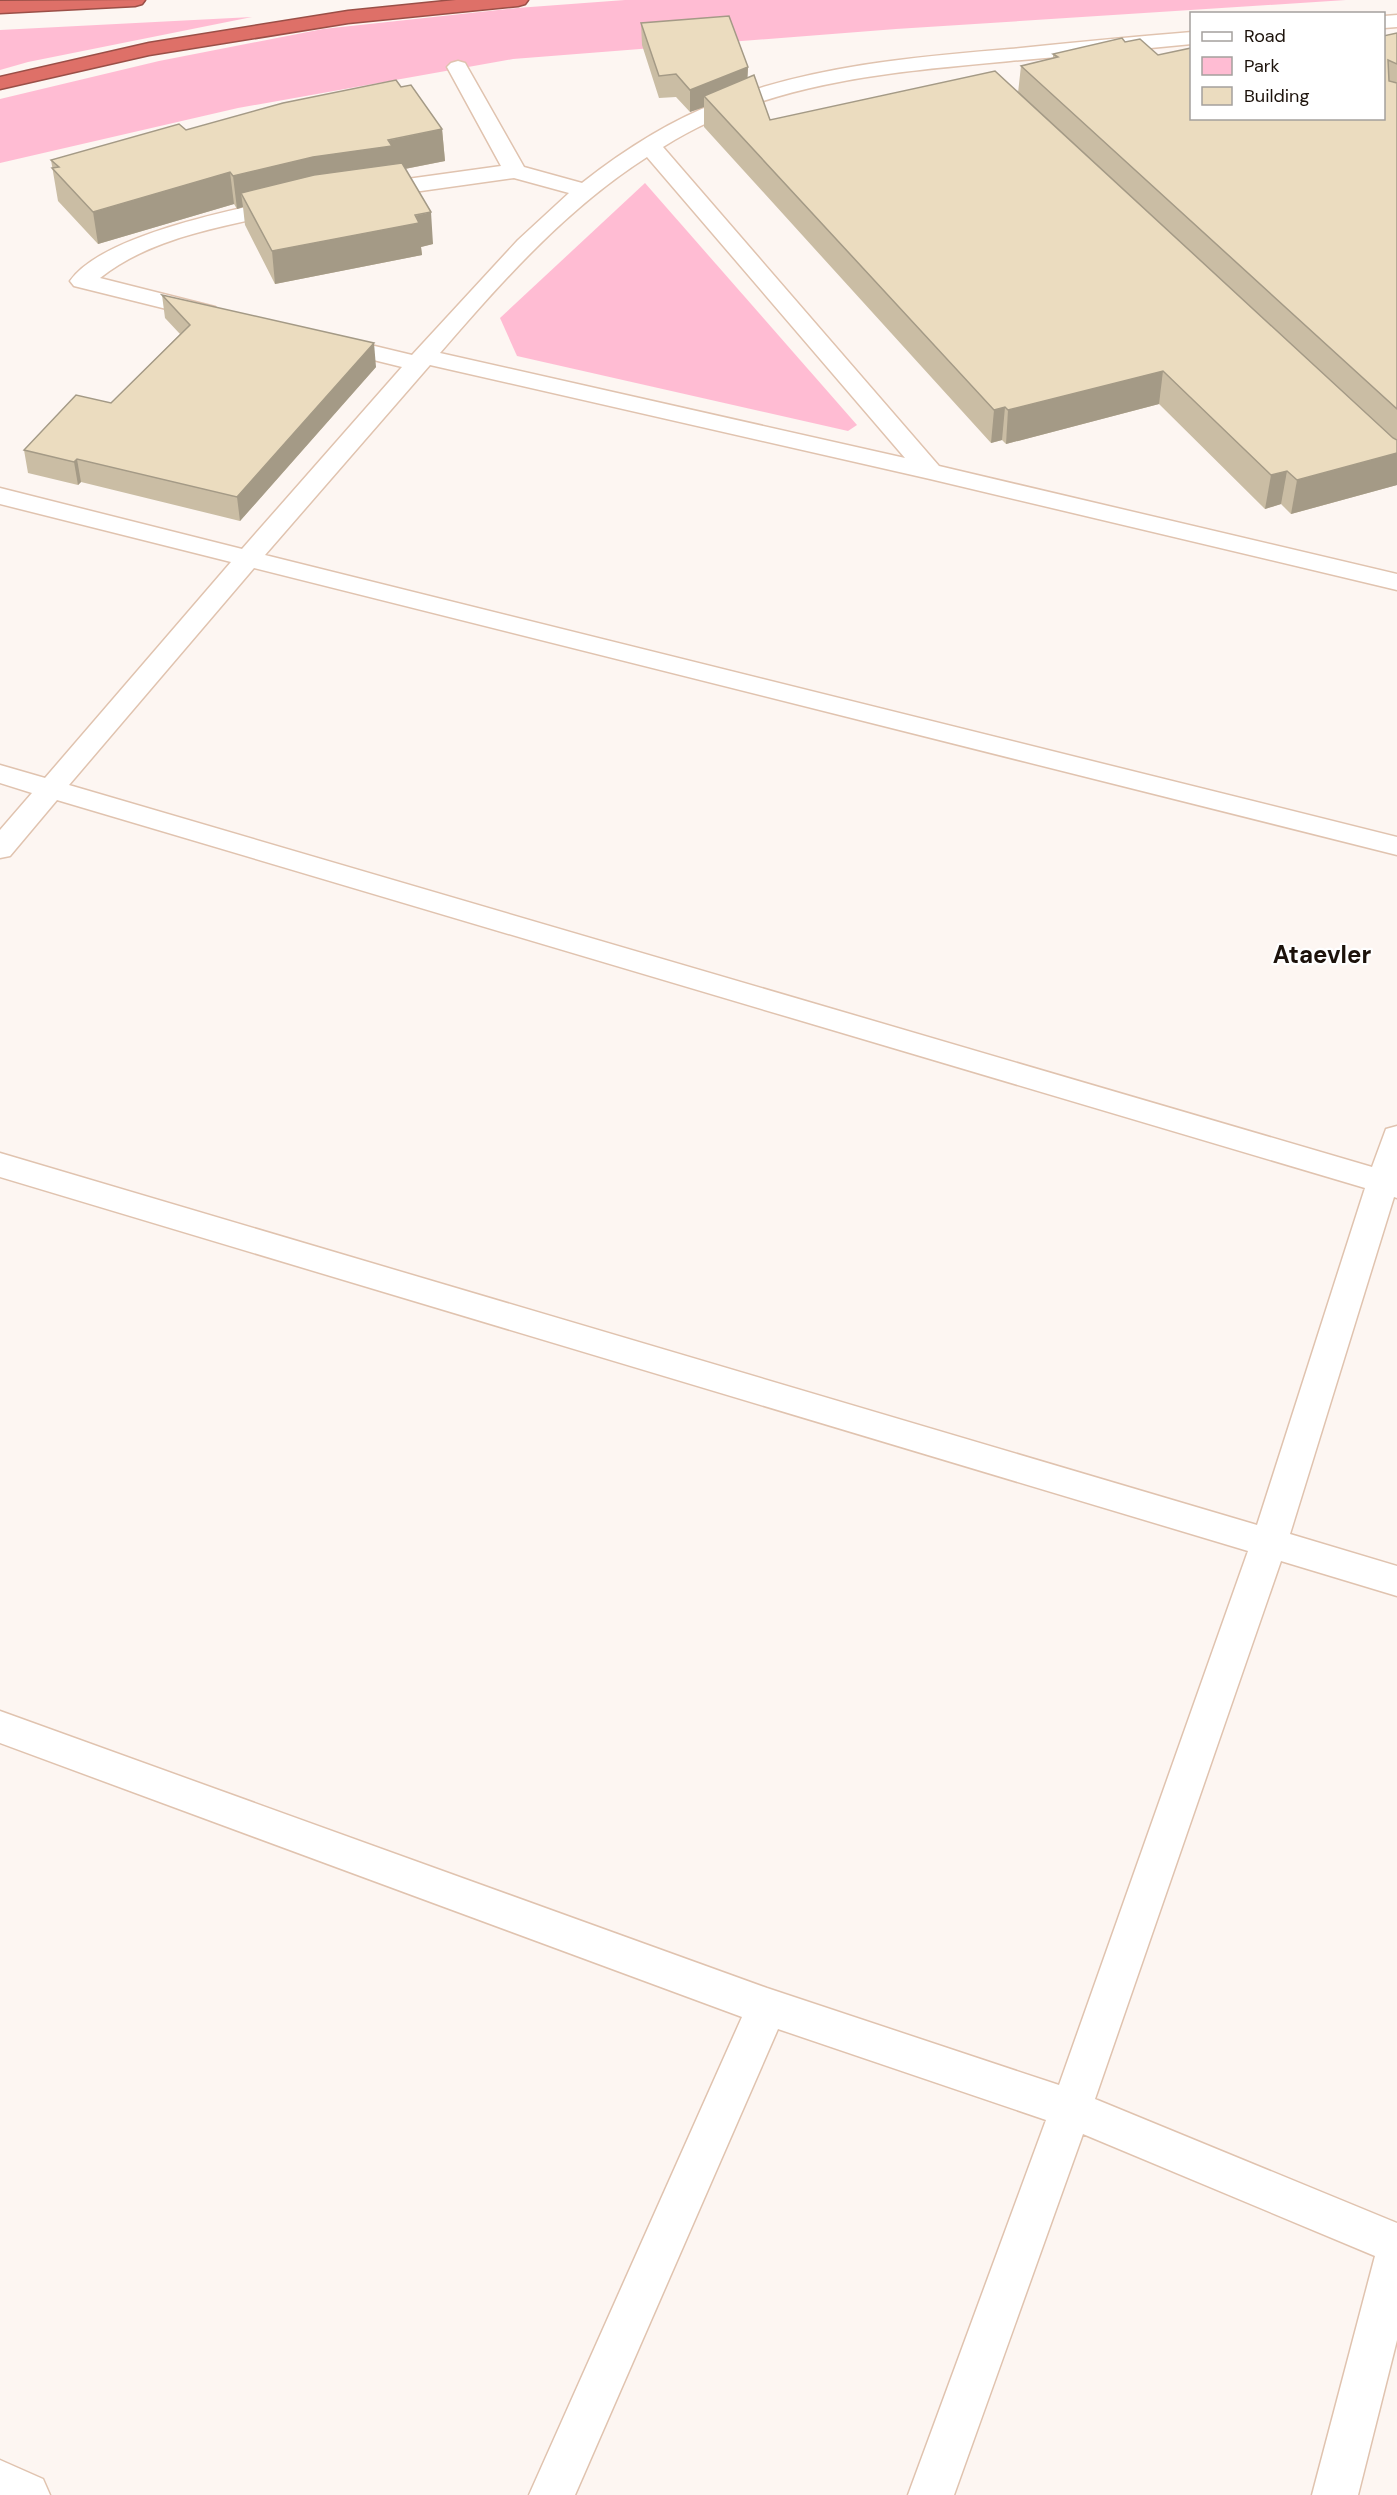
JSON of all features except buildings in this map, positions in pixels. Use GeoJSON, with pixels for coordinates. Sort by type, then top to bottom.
{"type":"FeatureCollection","features":[{"type":"Feature","properties":{"kind":"highway"},"geometry":{"type":"LineString","coordinates":[[0,7],[135,0]]}},
{"type":"Feature","properties":{"kind":"highway"},"geometry":{"type":"LineString","coordinates":[[0,84],[149,49],[324,21],[518,0]]}},
{"type":"Feature","properties":{"kind":"street"},"geometry":{"type":"LineString","coordinates":[[0,849],[247,558],[506,267],[585,191],[650,146],[688,123],[723,107],[778,89],[841,73],[893,65],[1190,38]]}},
{"type":"Feature","properties":{"kind":"street"},"geometry":{"type":"LineString","coordinates":[[962,60],[979,76]]}},
{"type":"Feature","properties":{"kind":"street"},"geometry":{"type":"LineString","coordinates":[[458,68],[515,171]]}},
{"type":"Feature","properties":{"kind":"street"},"geometry":{"type":"LineString","coordinates":[[650,146],[930,471]]}},
{"type":"Feature","properties":{"kind":"street"},"geometry":{"type":"LineString","coordinates":[[351,194],[515,171],[585,191]]}},
{"type":"Feature","properties":{"kind":"street"},"geometry":{"type":"LineString","coordinates":[[233,318],[82,281],[93,271],[138,247],[188,230],[307,201]]}},
{"type":"Feature","properties":{"kind":"street"},"geometry":{"type":"LineString","coordinates":[[314,338],[930,471],[1397,582]]}},
{"type":"Feature","properties":{"kind":"street"},"geometry":{"type":"LineString","coordinates":[[0,496],[1397,846]]}},
{"type":"Feature","properties":{"kind":"street"},"geometry":{"type":"LineString","coordinates":[[0,774],[1390,1184]]}},
{"type":"Feature","properties":{"kind":"street"},"geometry":{"type":"LineString","coordinates":[[932,2495],[1071,2109],[1269,1543],[1390,1184],[1397,1137]]}},
{"type":"Feature","properties":{"kind":"street"},"geometry":{"type":"LineString","coordinates":[[0,1165],[1397,1581]]}},
{"type":"Feature","properties":{"kind":"street"},"geometry":{"type":"LineString","coordinates":[[0,1727],[767,2007],[1071,2109],[1397,2244]]}},
{"type":"Feature","properties":{"kind":"street"},"geometry":{"type":"LineString","coordinates":[[552,2495],[767,2007]]}},
{"type":"Feature","properties":{"kind":"street"},"geometry":{"type":"LineString","coordinates":[[1335,2495],[1397,2255]]}},
{"type":"Feature","properties":{"kind":"street"},"geometry":{"type":"LineString","coordinates":[[0,2483],[27,2495]]}},
{"type":"Feature","properties":{"kind":"green space"},"geometry":{"type":"Polygon","coordinates":[[[625,0],[1346,0],[896,29],[513,59],[238,108],[0,163],[0,99],[159,61],[323,29],[517,8],[625,0]]]}},
{"type":"Feature","properties":{"kind":"green space"},"geometry":{"type":"Polygon","coordinates":[[[252,17],[28,62],[0,70],[0,30],[252,17]]]}},
{"type":"Feature","properties":{"kind":"green space"},"geometry":{"type":"Polygon","coordinates":[[[645,183],[857,425],[848,431],[517,356],[500,318],[645,183]]]}},
{"type":"Feature","properties":{"kind":"district","name":"Ataevler"},"geometry":{"type":"Point","coordinates":[1322,954]}}]}
